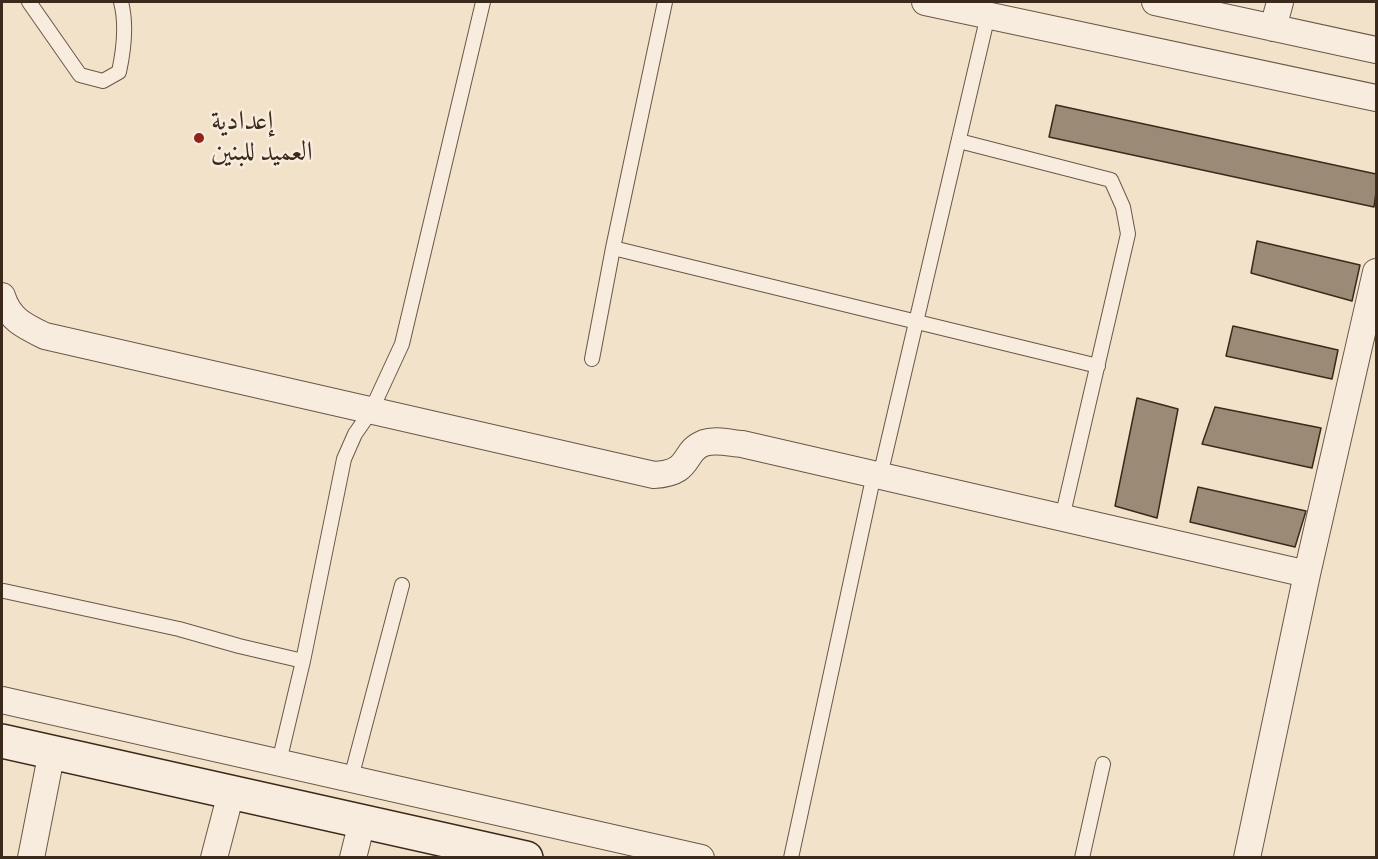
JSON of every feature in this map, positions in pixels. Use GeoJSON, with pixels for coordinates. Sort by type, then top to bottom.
{"type":"FeatureCollection","features":[{"type":"Feature","properties":{"kind":"street"},"geometry":{"type":"LineString","coordinates":[[925,2],[1377,98]]}},
{"type":"Feature","properties":{"kind":"street"},"geometry":{"type":"LineString","coordinates":[[1155,2],[1377,50]]}},
{"type":"Feature","properties":{"kind":"street"},"geometry":{"type":"LineString","coordinates":[[1273,28],[1280,2]]}},
{"type":"Feature","properties":{"kind":"street"},"geometry":{"type":"LineString","coordinates":[[1247,858],[1307,574],[1377,272]]}},
{"type":"Feature","properties":{"kind":"street"},"geometry":{"type":"LineString","coordinates":[[2,296],[9,314],[20,324],[45,336],[654,475],[670,474],[684,466],[694,450],[703,444],[714,441],[742,444],[1307,574]]}},
{"type":"Feature","properties":{"kind":"street"},"geometry":{"type":"LineString","coordinates":[[2,699],[701,858]]}},
{"type":"Feature","properties":{"kind":"street"},"geometry":{"type":"LineString","coordinates":[[2,741],[526,858]]}},
{"type":"Feature","properties":{"kind":"street"},"geometry":{"type":"LineString","coordinates":[[31,858],[52,751]]}},
{"type":"Feature","properties":{"kind":"street"},"geometry":{"type":"LineString","coordinates":[[213,858],[231,793]]}},
{"type":"Feature","properties":{"kind":"street"},"geometry":{"type":"LineString","coordinates":[[352,858],[362,822]]}},
{"type":"Feature","properties":{"kind":"lane"},"geometry":{"type":"LineString","coordinates":[[29,2],[80,75],[102,81],[119,72],[124,45],[122,2]]}},
{"type":"Feature","properties":{"kind":"lane"},"geometry":{"type":"LineString","coordinates":[[279,762],[303,660],[344,459],[355,434],[371,411],[402,344],[483,2]]}},
{"type":"Feature","properties":{"kind":"lane"},"geometry":{"type":"LineString","coordinates":[[592,359],[665,2]]}},
{"type":"Feature","properties":{"kind":"lane"},"geometry":{"type":"LineString","coordinates":[[791,858],[877,475],[916,322],[988,15]]}},
{"type":"Feature","properties":{"kind":"lane"},"geometry":{"type":"LineString","coordinates":[[958,141],[1111,180],[1123,207],[1128,234],[1062,518]]}},
{"type":"Feature","properties":{"kind":"lane"},"geometry":{"type":"LineString","coordinates":[[613,248],[1098,366]]}},
{"type":"Feature","properties":{"kind":"lane"},"geometry":{"type":"LineString","coordinates":[[351,778],[402,585]]}},
{"type":"Feature","properties":{"kind":"lane"},"geometry":{"type":"LineString","coordinates":[[4,591],[179,629],[239,646],[303,660]]}},
{"type":"Feature","properties":{"kind":"lane"},"geometry":{"type":"LineString","coordinates":[[1082,858],[1104,764]]}},
{"type":"Feature","properties":{"kind":"building"},"geometry":{"type":"Polygon","coordinates":[[[1056,105],[1376,174],[1374,207],[1049,137],[1056,105]]]}},
{"type":"Feature","properties":{"kind":"building"},"geometry":{"type":"Polygon","coordinates":[[[1257,241],[1360,265],[1352,301],[1251,273],[1257,241]]]}},
{"type":"Feature","properties":{"kind":"building"},"geometry":{"type":"Polygon","coordinates":[[[1233,326],[1338,350],[1332,379],[1226,356],[1233,326]]]}},
{"type":"Feature","properties":{"kind":"building"},"geometry":{"type":"Polygon","coordinates":[[[1137,398],[1178,409],[1157,518],[1115,506],[1137,398]]]}},
{"type":"Feature","properties":{"kind":"building"},"geometry":{"type":"Polygon","coordinates":[[[1215,407],[1321,428],[1312,468],[1202,444],[1215,407]]]}},
{"type":"Feature","properties":{"kind":"building"},"geometry":{"type":"Polygon","coordinates":[[[1198,487],[1306,511],[1295,547],[1190,522],[1198,487]]]}},
{"type":"Feature","properties":{"kind":"place","name":"إعدادية العميد للبنين"},"geometry":{"type":"Point","coordinates":[199,138]}}]}
